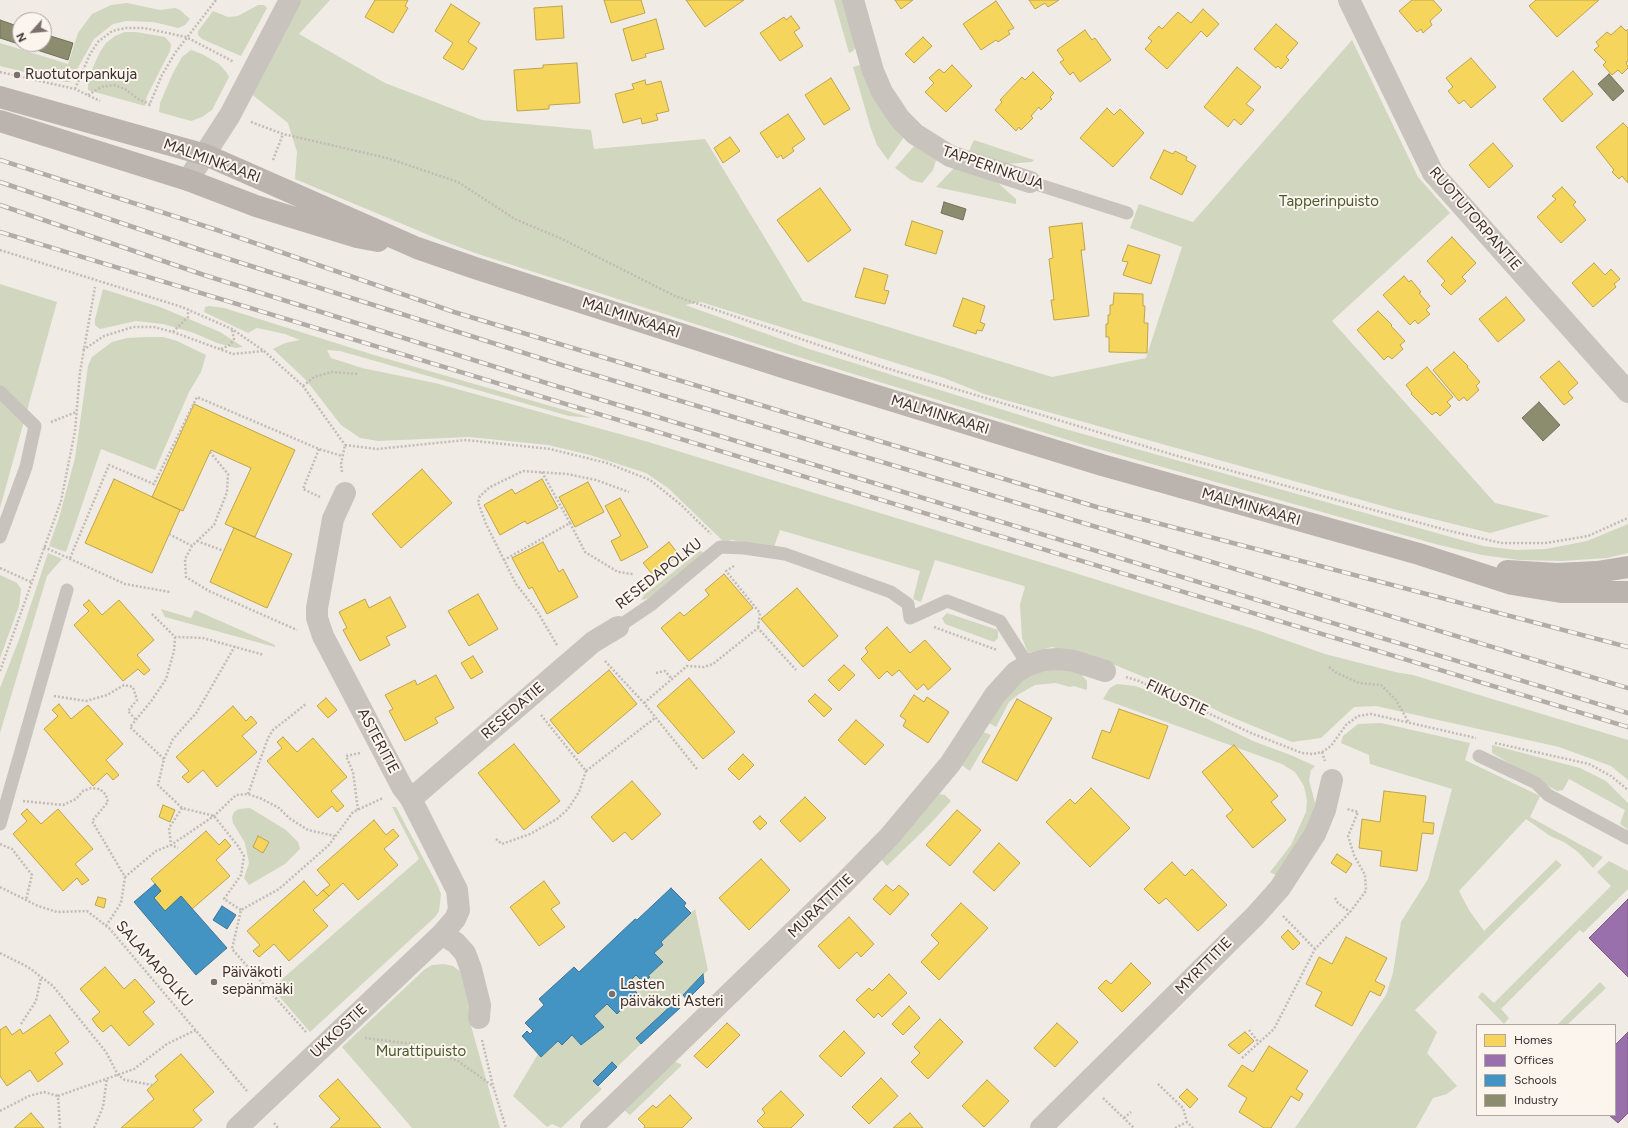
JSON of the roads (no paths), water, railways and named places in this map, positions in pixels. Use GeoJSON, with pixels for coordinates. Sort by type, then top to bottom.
{"type":"FeatureCollection","features":[{"type":"Feature","properties":{"kind":"main road","name":"MALMINKAARI"},"geometry":{"type":"LineString","coordinates":[[0,96],[206,156],[417,248],[786,368],[1042,446],[1468,569],[1512,584],[1554,591],[1597,593],[1628,592]]}},
{"type":"Feature","properties":{"kind":"main road","name":"MALMINKAARI"},"geometry":{"type":"LineString","coordinates":[[0,121],[188,180],[256,206],[358,237],[417,248]]}},
{"type":"Feature","properties":{"kind":"main road","name":"MALMINKAARI"},"geometry":{"type":"LineString","coordinates":[[1468,569],[1557,574],[1597,572],[1628,567]]}},
{"type":"Feature","properties":{"kind":"street"},"geometry":{"type":"LineString","coordinates":[[188,180],[206,156],[230,115],[290,0]]}},
{"type":"Feature","properties":{"kind":"street","name":"TAPPERINKUJA"},"geometry":{"type":"LineString","coordinates":[[853,0],[867,51],[879,85],[889,105],[910,129],[929,144],[950,156],[1030,182]]}},
{"type":"Feature","properties":{"kind":"street","name":"RUOTUTORPANTIE"},"geometry":{"type":"LineString","coordinates":[[1349,0],[1426,161],[1434,173],[1628,392]]}},
{"type":"Feature","properties":{"kind":"street","name":"ASTERITIE"},"geometry":{"type":"LineString","coordinates":[[346,493],[333,518],[317,608],[317,618],[322,636],[402,786],[411,799],[458,890],[458,910],[455,919],[442,934]]}},
{"type":"Feature","properties":{"kind":"street","name":"RESEDATIE"},"geometry":{"type":"LineString","coordinates":[[411,799],[596,640],[618,627]]}},
{"type":"Feature","properties":{"kind":"street"},"geometry":{"type":"LineString","coordinates":[[1028,665],[1044,660],[1058,659],[1074,661],[1105,671]]}},
{"type":"Feature","properties":{"kind":"street","name":"MURATTITIE"},"geometry":{"type":"LineString","coordinates":[[591,1128],[844,884],[884,842],[950,764],[1005,683],[1016,672],[1028,665]]}},
{"type":"Feature","properties":{"kind":"street","name":"MYRTTITIE"},"geometry":{"type":"LineString","coordinates":[[1041,1128],[1255,916],[1280,888],[1315,834],[1325,810],[1332,780]]}},
{"type":"Feature","properties":{"kind":"street"},"geometry":{"type":"LineString","coordinates":[[442,934],[456,943],[465,953],[471,969],[480,1005],[479,1018]]}},
{"type":"Feature","properties":{"kind":"street","name":"UKKOSTIE"},"geometry":{"type":"LineString","coordinates":[[237,1128],[442,934]]}},
{"type":"Feature","properties":{"kind":"lane","name":"TAPPERINKUJA"},"geometry":{"type":"LineString","coordinates":[[1030,182],[1127,213]]}},
{"type":"Feature","properties":{"kind":"lane"},"geometry":{"type":"LineString","coordinates":[[0,392],[35,426],[26,467],[0,537]]}},
{"type":"Feature","properties":{"kind":"lane","name":"RESEDAPOLKU"},"geometry":{"type":"LineString","coordinates":[[618,627],[652,604],[720,547],[744,548],[785,554],[891,592],[908,604],[910,618],[947,601],[1000,621],[1028,665]]}},
{"type":"Feature","properties":{"kind":"lane"},"geometry":{"type":"LineString","coordinates":[[0,824],[67,590]]}},
{"type":"Feature","properties":{"kind":"lane"},"geometry":{"type":"LineString","coordinates":[[1479,756],[1536,783],[1548,795],[1628,838]]}},
{"type":"Feature","properties":{"kind":"railway"},"geometry":{"type":"LineString","coordinates":[[0,160],[217,230],[454,312],[1100,508],[1628,647]]}},
{"type":"Feature","properties":{"kind":"railway"},"geometry":{"type":"LineString","coordinates":[[0,182],[210,253],[562,365],[1628,688]]}},
{"type":"Feature","properties":{"kind":"railway"},"geometry":{"type":"LineString","coordinates":[[0,205],[204,275],[556,386],[1628,713]]}},
{"type":"Feature","properties":{"kind":"railway"},"geometry":{"type":"LineString","coordinates":[[0,232],[1628,727]]}},
{"type":"Feature","properties":{"kind":"place","name":"Ruotutorpankuja"},"geometry":{"type":"Point","coordinates":[17,75]}},
{"type":"Feature","properties":{"kind":"place","name":"Päiväkoti sepänmäki"},"geometry":{"type":"Point","coordinates":[214,982]}},
{"type":"Feature","properties":{"kind":"place","name":"Lasten päiväkoti Asteri"},"geometry":{"type":"Point","coordinates":[612,994]}},
{"type":"Feature","properties":{"kind":"park label","name":"Tapperinpuisto"},"geometry":{"type":"Point","coordinates":[1329,202]}},
{"type":"Feature","properties":{"kind":"park label","name":"Murattipuisto"},"geometry":{"type":"Point","coordinates":[421,1052]}}]}
